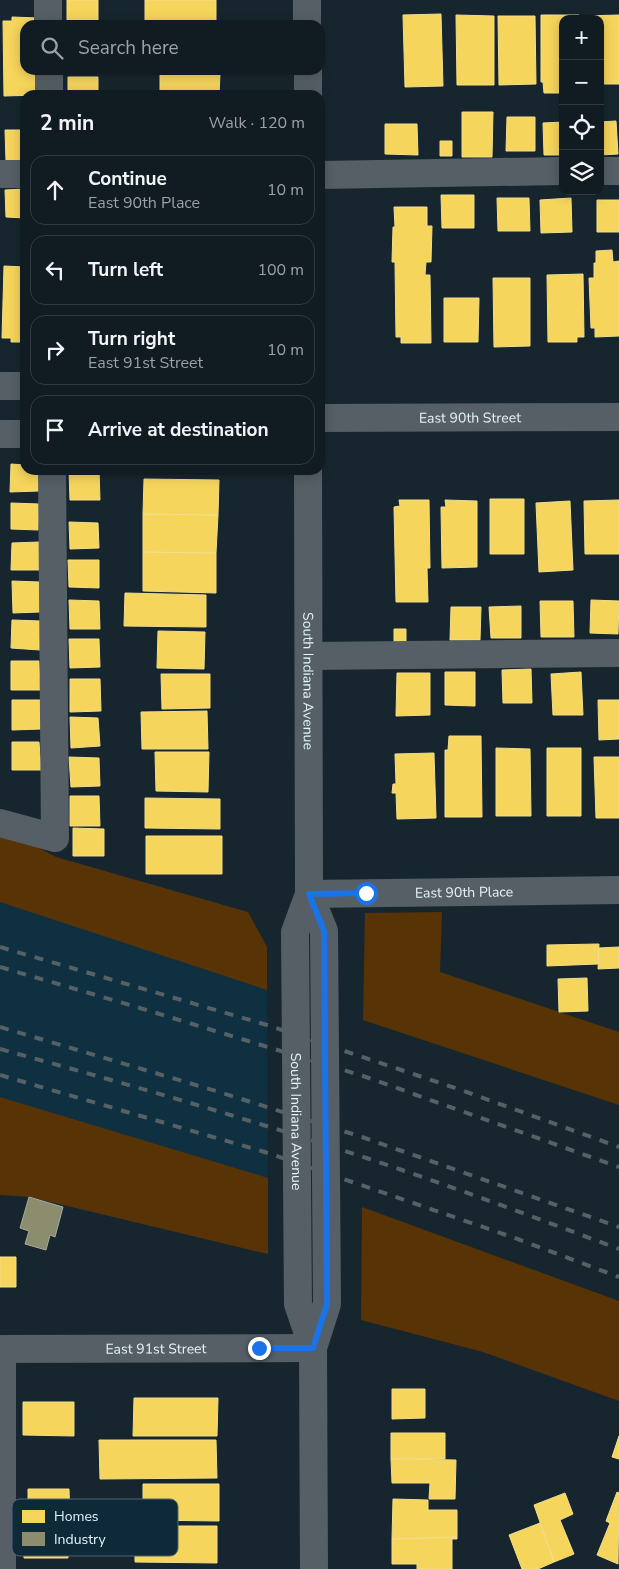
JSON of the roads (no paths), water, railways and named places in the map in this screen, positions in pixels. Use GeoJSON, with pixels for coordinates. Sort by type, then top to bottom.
{"type":"FeatureCollection","features":[{"type":"Feature","properties":{"kind":"street"},"geometry":{"type":"LineString","coordinates":[[48,0],[48,20]]}},
{"type":"Feature","properties":{"kind":"street"},"geometry":{"type":"LineString","coordinates":[[307,0],[307,20]]}},
{"type":"Feature","properties":{"kind":"street"},"geometry":{"type":"LineString","coordinates":[[49,75],[49,90]]}},
{"type":"Feature","properties":{"kind":"street"},"geometry":{"type":"LineString","coordinates":[[308,75],[308,90]]}},
{"type":"Feature","properties":{"kind":"street"},"geometry":{"type":"LineString","coordinates":[[604,171],[619,171]]}},
{"type":"Feature","properties":{"kind":"street"},"geometry":{"type":"LineString","coordinates":[[325,175],[559,172]]}},
{"type":"Feature","properties":{"kind":"street"},"geometry":{"type":"LineString","coordinates":[[0,174],[20,174]]}},
{"type":"Feature","properties":{"kind":"street"},"geometry":{"type":"LineString","coordinates":[[0,386],[20,386]]}},
{"type":"Feature","properties":{"kind":"street","name":"East 90th Street"},"geometry":{"type":"LineString","coordinates":[[325,418],[619,417]]}},
{"type":"Feature","properties":{"kind":"street"},"geometry":{"type":"LineString","coordinates":[[0,434],[20,434]]}},
{"type":"Feature","properties":{"kind":"street"},"geometry":{"type":"LineString","coordinates":[[0,823],[55,838],[52,475]]}},
{"type":"Feature","properties":{"kind":"street","name":"South Indiana Avenue"},"geometry":{"type":"LineString","coordinates":[[308,475],[309,894],[295,932],[298,1304],[313,1348],[314,1569]]}},
{"type":"Feature","properties":{"kind":"street"},"geometry":{"type":"LineString","coordinates":[[309,656],[619,653]]}},
{"type":"Feature","properties":{"kind":"street","name":"East 90th Place"},"geometry":{"type":"LineString","coordinates":[[309,894],[619,890]]}},
{"type":"Feature","properties":{"kind":"street","name":"East 91st Street"},"geometry":{"type":"LineString","coordinates":[[1,1349],[313,1348]]}},
{"type":"Feature","properties":{"kind":"street"},"geometry":{"type":"LineString","coordinates":[[1,1349],[2,1569]]}},
{"type":"Feature","properties":{"kind":"railway"},"geometry":{"type":"LineString","coordinates":[[0,947],[267,1025],[461,1090],[619,1147]]}},
{"type":"Feature","properties":{"kind":"railway"},"geometry":{"type":"LineString","coordinates":[[0,967],[363,1076],[619,1167]]}},
{"type":"Feature","properties":{"kind":"railway"},"geometry":{"type":"LineString","coordinates":[[0,1027],[216,1091],[362,1137],[619,1227]]}},
{"type":"Feature","properties":{"kind":"railway"},"geometry":{"type":"LineString","coordinates":[[0,1049],[202,1106],[352,1153],[457,1189],[619,1249]]}},
{"type":"Feature","properties":{"kind":"railway"},"geometry":{"type":"LineString","coordinates":[[0,1075],[268,1153],[512,1237],[619,1277]]}}]}
